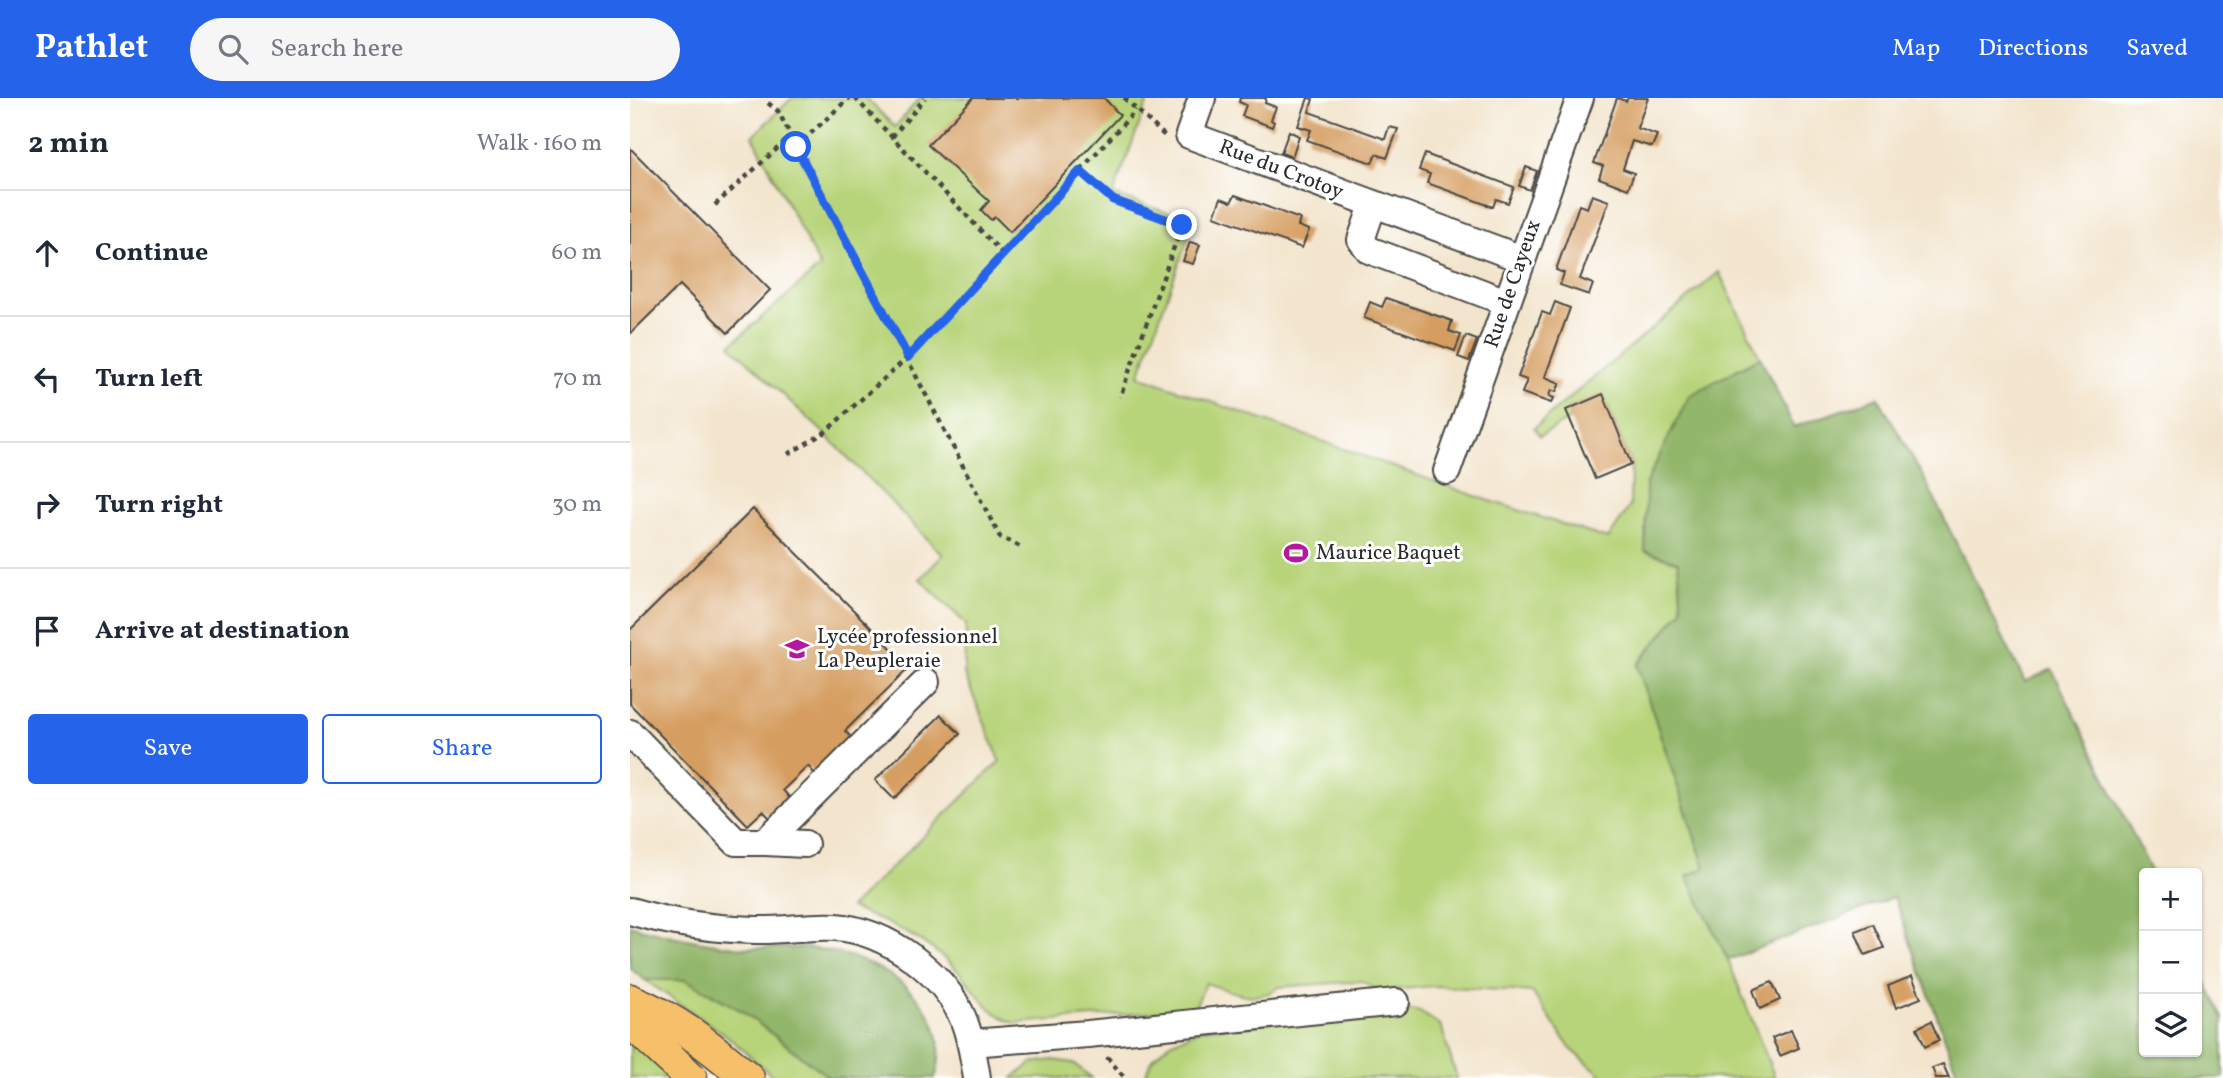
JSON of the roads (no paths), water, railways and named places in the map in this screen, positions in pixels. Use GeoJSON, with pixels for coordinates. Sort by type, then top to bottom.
{"type":"FeatureCollection","features":[{"type":"Feature","properties":{"kind":"main road"},"geometry":{"type":"LineString","coordinates":[[630,1000],[661,1013],[714,1049],[748,1078]]}},
{"type":"Feature","properties":{"kind":"main road"},"geometry":{"type":"LineString","coordinates":[[630,1021],[691,1078]]}},
{"type":"Feature","properties":{"kind":"street","name":"Rue du Crotoy"},"geometry":{"type":"LineString","coordinates":[[1202,98],[1178,136],[1522,259]]}},
{"type":"Feature","properties":{"kind":"street","name":"Rue de Cayeux"},"geometry":{"type":"LineString","coordinates":[[1447,471],[1580,98]]}},
{"type":"Feature","properties":{"kind":"street"},"geometry":{"type":"LineString","coordinates":[[1373,205],[1361,240],[1369,250],[1507,302]]}},
{"type":"Feature","properties":{"kind":"street"},"geometry":{"type":"LineString","coordinates":[[765,842],[926,682]]}},
{"type":"Feature","properties":{"kind":"street"},"geometry":{"type":"LineString","coordinates":[[630,734],[736,842],[806,844]]}},
{"type":"Feature","properties":{"kind":"street"},"geometry":{"type":"LineString","coordinates":[[630,911],[660,920],[712,927],[758,931],[837,927],[868,934],[922,966],[947,991],[964,1019],[977,1078]]}},
{"type":"Feature","properties":{"kind":"street"},"geometry":{"type":"LineString","coordinates":[[971,1042],[1088,1034],[1396,1002]]}},
{"type":"Feature","properties":{"kind":"street"},"geometry":{"type":"LineString","coordinates":[[958,1078],[971,1042]]}},
{"type":"Feature","properties":{"kind":"place","name":"Maurice Baquet"},"geometry":{"type":"Point","coordinates":[1296,553]}},
{"type":"Feature","properties":{"kind":"place","name":"Lycée professionnel La Peupleraie"},"geometry":{"type":"Point","coordinates":[797,649]}}]}
